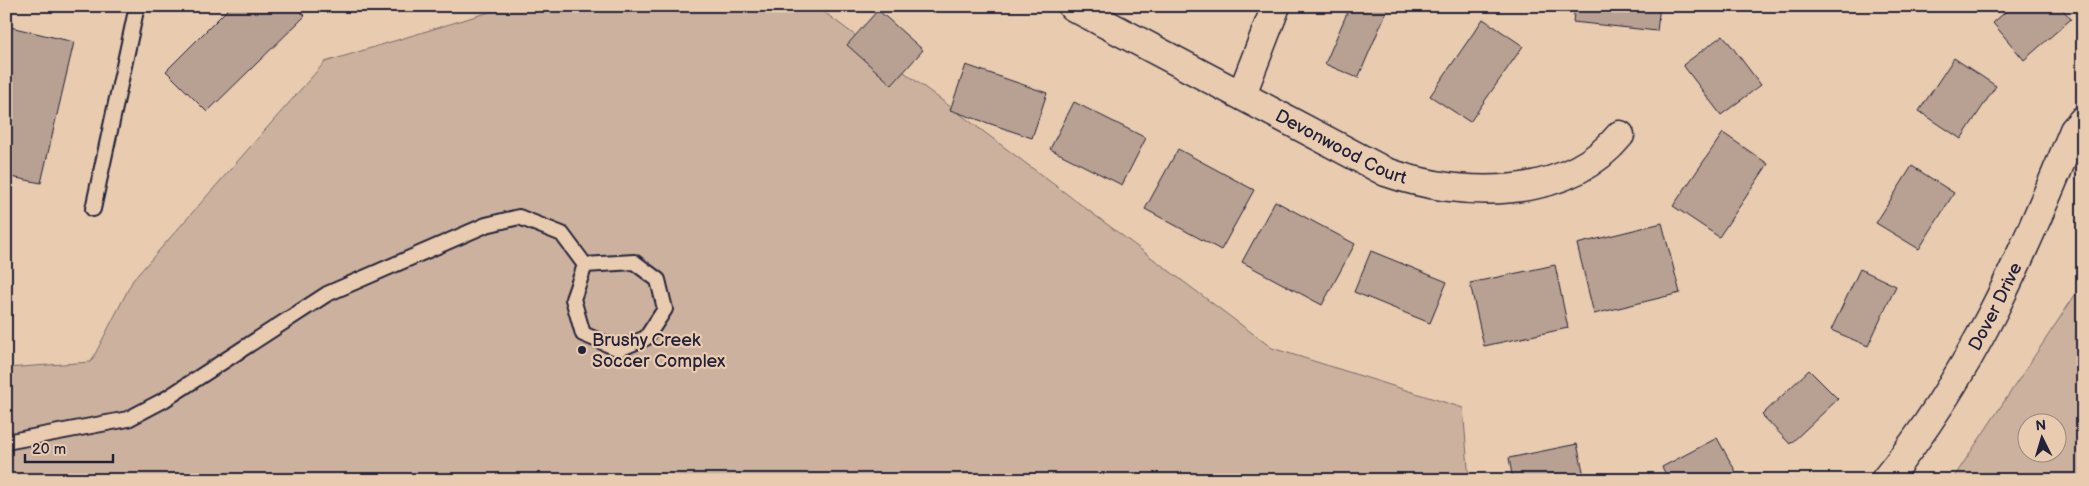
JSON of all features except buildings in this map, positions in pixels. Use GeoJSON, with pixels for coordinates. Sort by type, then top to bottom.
{"type":"FeatureCollection","features":[{"type":"Feature","properties":{"kind":"street","name":"Devonwood Court"},"geometry":{"type":"LineString","coordinates":[[1072,6],[1242,94],[1386,172],[1415,182],[1450,188],[1481,190],[1544,184],[1575,172],[1596,159],[1620,136]]}},
{"type":"Feature","properties":{"kind":"street"},"geometry":{"type":"LineString","coordinates":[[1242,94],[1276,6]]}},
{"type":"Feature","properties":{"kind":"street","name":"Dover Drive"},"geometry":{"type":"LineString","coordinates":[[1885,480],[1908,452],[1966,362],[1997,305],[2041,211],[2074,130],[2083,120]]}},
{"type":"Feature","properties":{"kind":"lane"},"geometry":{"type":"LineString","coordinates":[[93,209],[136,6]]}},
{"type":"Feature","properties":{"kind":"lane"},"geometry":{"type":"LineString","coordinates":[[6,442],[128,419],[164,400],[327,294],[486,225],[519,217],[562,234],[585,265]]}},
{"type":"Feature","properties":{"kind":"lane"},"geometry":{"type":"LineString","coordinates":[[634,262],[658,280],[665,309],[646,338],[619,349],[583,334],[573,299],[585,265],[634,262]]}},
{"type":"Feature","properties":{"kind":"shaded area"},"geometry":{"type":"Polygon","coordinates":[[[509,6],[816,6],[1272,348],[1463,408],[1469,480],[6,480],[6,368],[91,362],[133,280],[325,62],[509,6]]]}},
{"type":"Feature","properties":{"kind":"shaded area"},"geometry":{"type":"Polygon","coordinates":[[[2083,283],[2083,480],[1952,480],[2083,283]]]}},
{"type":"Feature","properties":{"kind":"place","name":"Brushy Creek Soccer Complex"},"geometry":{"type":"Point","coordinates":[582,350]}}]}
